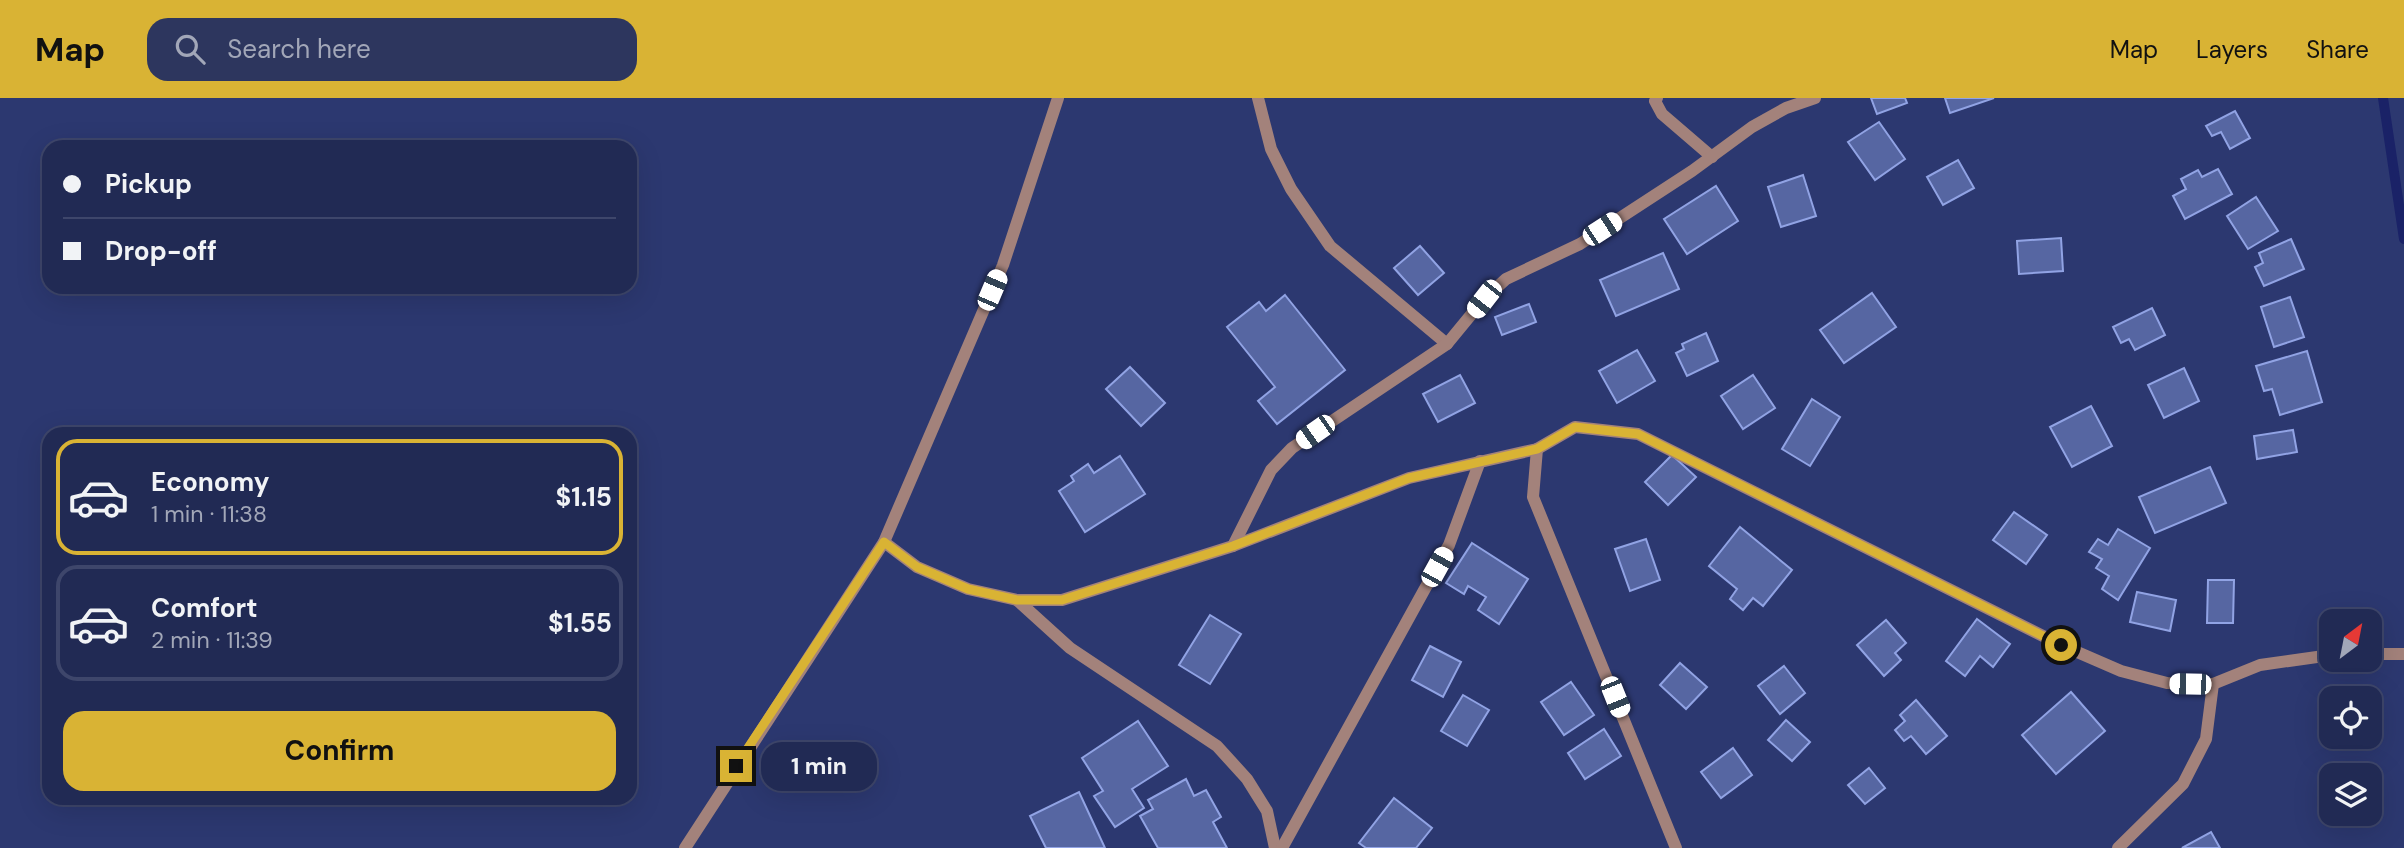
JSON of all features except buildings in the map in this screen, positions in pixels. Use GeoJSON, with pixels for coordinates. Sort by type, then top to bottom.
{"type":"FeatureCollection","features":[{"type":"Feature","properties":{"kind":"street"},"geometry":{"type":"LineString","coordinates":[[685,848],[775,705],[884,542],[1003,265],[1058,98]]}},
{"type":"Feature","properties":{"kind":"street"},"geometry":{"type":"LineString","coordinates":[[1258,98],[1271,149],[1291,189],[1330,246],[1447,344]]}},
{"type":"Feature","properties":{"kind":"street"},"geometry":{"type":"LineString","coordinates":[[1657,98],[1655,101],[1662,114],[1712,157]]}},
{"type":"Feature","properties":{"kind":"street"},"geometry":{"type":"LineString","coordinates":[[1233,546],[1271,470],[1292,448],[1447,344],[1484,299],[1506,279],[1580,244],[1712,157],[1752,127],[1786,108],[1815,98]]}},
{"type":"Feature","properties":{"kind":"street"},"geometry":{"type":"LineString","coordinates":[[884,542],[917,567],[968,589],[1017,600],[1062,600],[1233,546],[1409,478],[1537,449],[1575,427],[1638,434],[2121,671],[2167,683],[2213,684],[2260,665],[2319,657]]}},
{"type":"Feature","properties":{"kind":"street"},"geometry":{"type":"LineString","coordinates":[[1537,449],[1533,497],[1676,848]]}},
{"type":"Feature","properties":{"kind":"street"},"geometry":{"type":"LineString","coordinates":[[1282,848],[1449,545],[1480,461]]}},
{"type":"Feature","properties":{"kind":"street"},"geometry":{"type":"LineString","coordinates":[[1017,600],[1070,648],[1217,746],[1247,779],[1267,811],[1275,848]]}},
{"type":"Feature","properties":{"kind":"street"},"geometry":{"type":"LineString","coordinates":[[2382,654],[2404,654]]}},
{"type":"Feature","properties":{"kind":"street"},"geometry":{"type":"LineString","coordinates":[[2118,848],[2183,784],[2206,739],[2213,684]]}},
{"type":"Feature","properties":{"kind":"waterway"},"geometry":{"type":"LineString","coordinates":[[2383,98],[2404,239]]}},
{"type":"Feature","properties":{"kind":"route"},"geometry":{"type":"LineString","coordinates":[[736,766],[884,542],[917,567],[968,589],[1017,600],[1062,600],[1233,546],[1409,478],[1537,449],[1575,427],[1638,434],[2061,645]]}}]}
